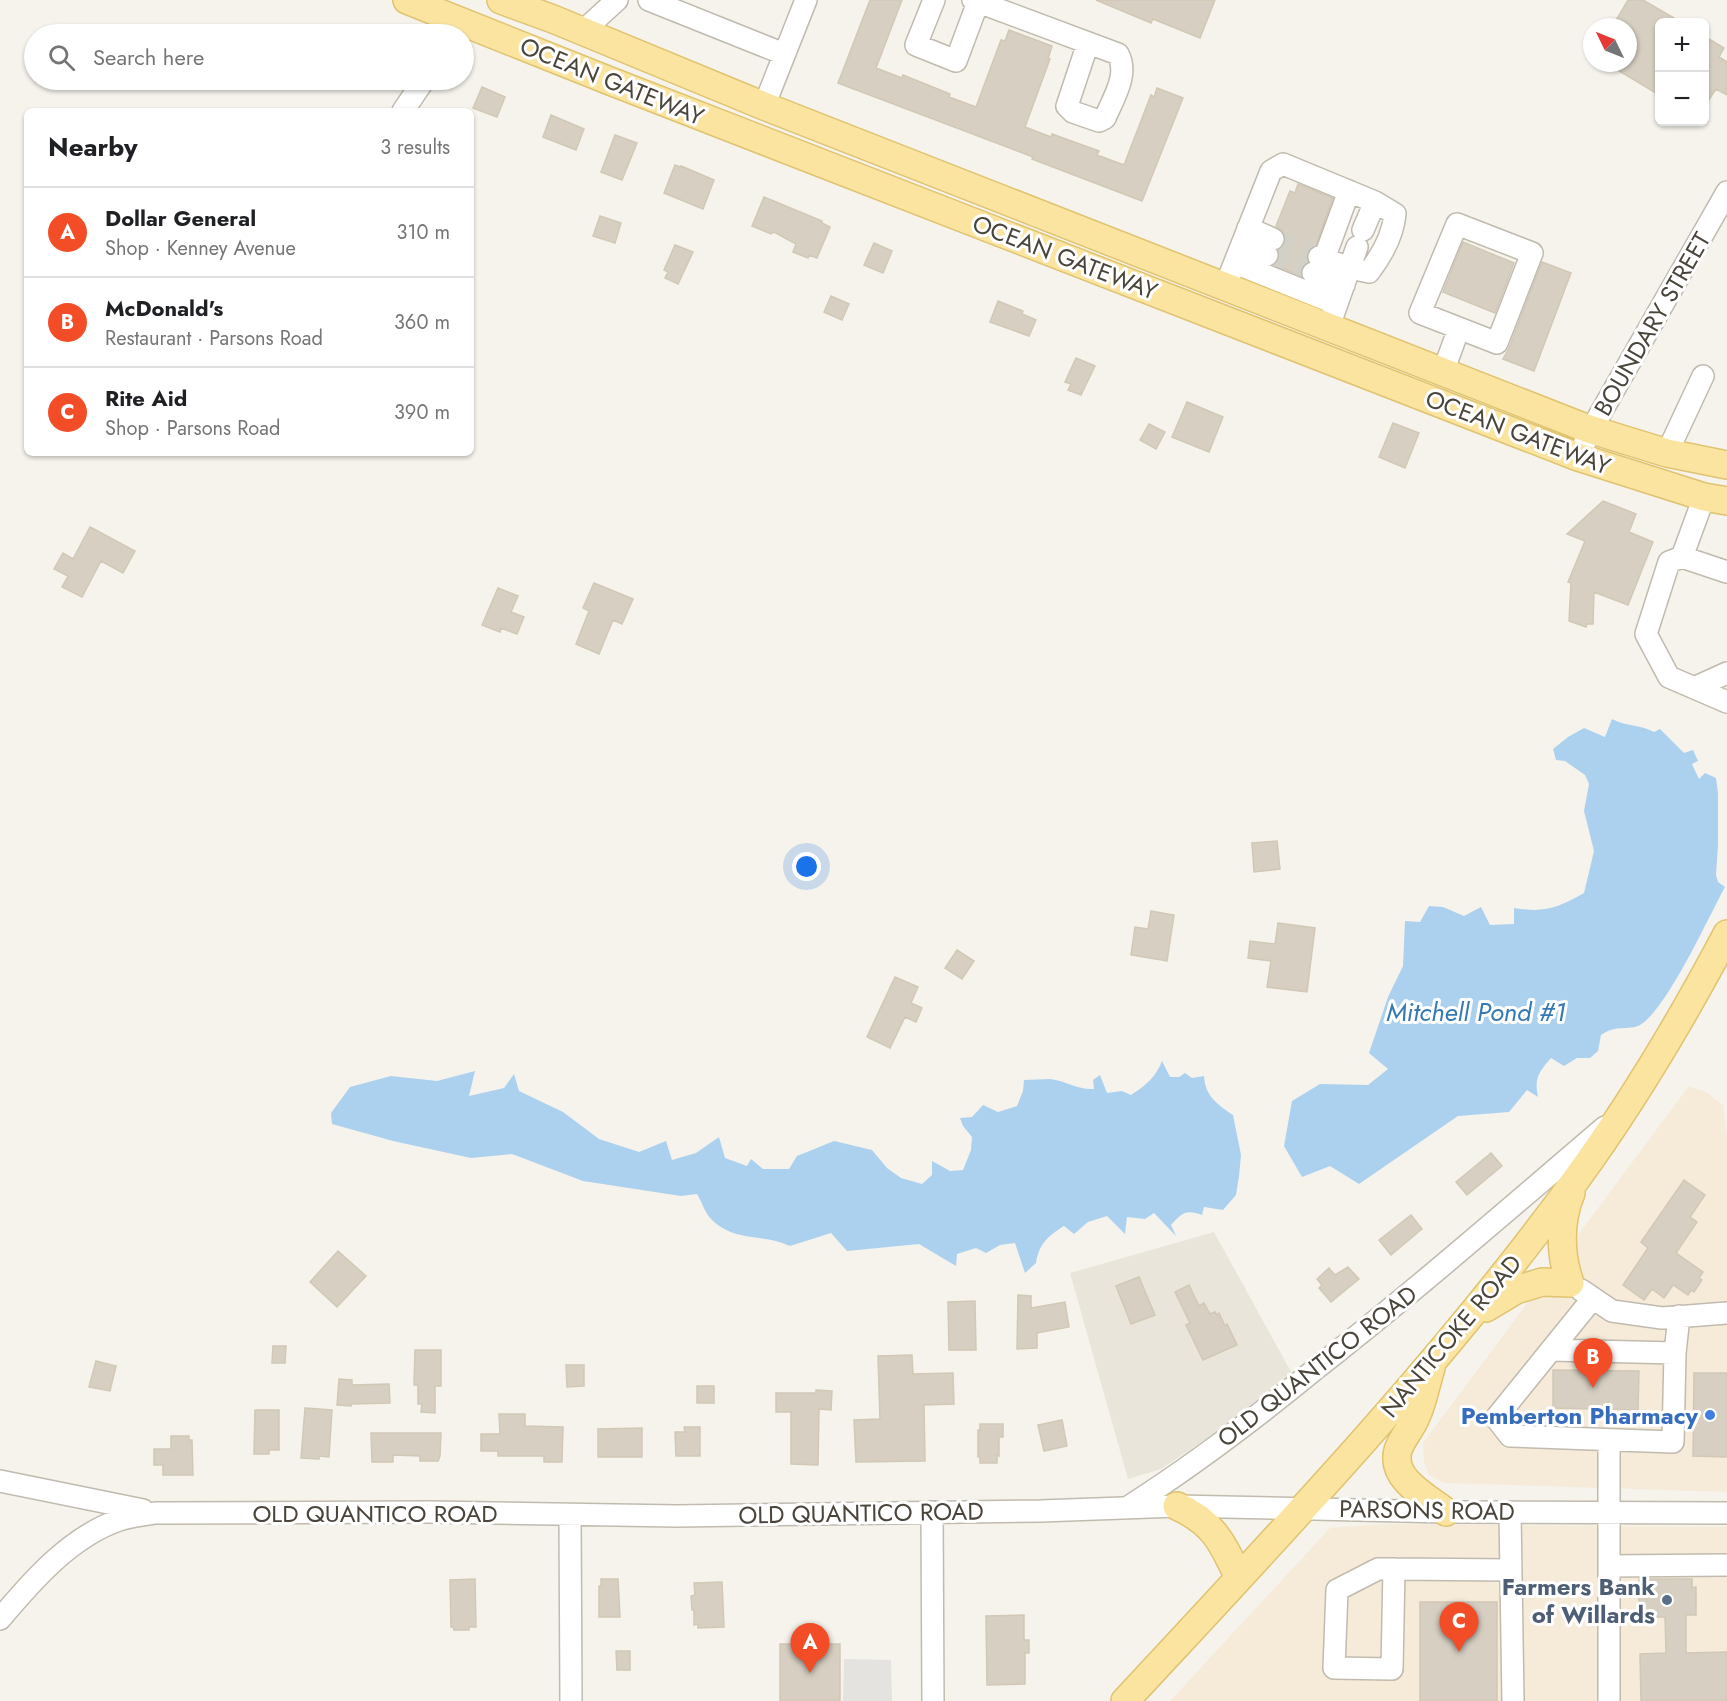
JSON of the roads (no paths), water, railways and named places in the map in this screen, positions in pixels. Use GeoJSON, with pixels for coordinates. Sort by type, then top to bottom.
{"type":"FeatureCollection","features":[{"type":"Feature","properties":{"kind":"main road","name":"OCEAN GATEWAY"},"geometry":{"type":"LineString","coordinates":[[407,0],[451,24]]}},
{"type":"Feature","properties":{"kind":"main road","name":"OCEAN GATEWAY"},"geometry":{"type":"LineString","coordinates":[[501,0],[583,31],[764,106],[1237,256],[1340,296],[1443,372],[1591,430],[1667,453],[1727,465]]}},
{"type":"Feature","properties":{"kind":"main road","name":"OCEAN GATEWAY"},"geometry":{"type":"LineString","coordinates":[[474,34],[621,85],[1578,456],[1721,500]]}},
{"type":"Feature","properties":{"kind":"main road","name":"NANTICOKE ROAD"},"geometry":{"type":"LineString","coordinates":[[1125,1701],[1304,1507],[1467,1320],[1517,1259],[1621,1114],[1662,1050],[1727,938]]}},
{"type":"Feature","properties":{"kind":"main road"},"geometry":{"type":"LineString","coordinates":[[1467,1320],[1516,1290],[1542,1282],[1570,1283],[1563,1263],[1564,1209],[1576,1179]]}},
{"type":"Feature","properties":{"kind":"main road"},"geometry":{"type":"LineString","coordinates":[[1434,1358],[1416,1417],[1399,1449],[1397,1465],[1400,1473],[1413,1487],[1446,1512]]}},
{"type":"Feature","properties":{"kind":"main road"},"geometry":{"type":"LineString","coordinates":[[1177,1506],[1196,1515],[1212,1530],[1225,1547],[1239,1578]]}},
{"type":"Feature","properties":{"kind":"street"},"geometry":{"type":"LineString","coordinates":[[583,31],[617,0]]}},
{"type":"Feature","properties":{"kind":"street"},"geometry":{"type":"LineString","coordinates":[[649,0],[784,54]]}},
{"type":"Feature","properties":{"kind":"street"},"geometry":{"type":"LineString","coordinates":[[764,106],[806,0]]}},
{"type":"Feature","properties":{"kind":"street"},"geometry":{"type":"LineString","coordinates":[[934,0],[916,45],[956,61],[975,1],[1088,43]]}},
{"type":"Feature","properties":{"kind":"street"},"geometry":{"type":"LineString","coordinates":[[405,108],[417,90]]}},
{"type":"Feature","properties":{"kind":"street"},"geometry":{"type":"LineString","coordinates":[[1237,256],[1271,171],[1283,164],[1375,202],[1395,214],[1395,223],[1382,255],[1369,272],[1340,296]]}},
{"type":"Feature","properties":{"kind":"street"},"geometry":{"type":"LineString","coordinates":[[1340,296],[1318,263],[1349,191]]}},
{"type":"Feature","properties":{"kind":"street","name":"BOUNDARY STREET"},"geometry":{"type":"LineString","coordinates":[[1578,456],[1727,192]]}},
{"type":"Feature","properties":{"kind":"street"},"geometry":{"type":"LineString","coordinates":[[1340,296],[1375,202]]}},
{"type":"Feature","properties":{"kind":"street"},"geometry":{"type":"LineString","coordinates":[[1457,224],[1532,253],[1497,343],[1459,328],[1420,312],[1457,224]]}},
{"type":"Feature","properties":{"kind":"street"},"geometry":{"type":"LineString","coordinates":[[1237,256],[1270,247]]}},
{"type":"Feature","properties":{"kind":"street"},"geometry":{"type":"LineString","coordinates":[[1443,372],[1459,328]]}},
{"type":"Feature","properties":{"kind":"street"},"geometry":{"type":"LineString","coordinates":[[1667,453],[1703,376]]}},
{"type":"Feature","properties":{"kind":"street"},"geometry":{"type":"LineString","coordinates":[[1721,500],[1683,557],[1669,562],[1646,634],[1669,677],[1696,687],[1725,702]]}},
{"type":"Feature","properties":{"kind":"street"},"geometry":{"type":"LineString","coordinates":[[1683,557],[1727,572]]}},
{"type":"Feature","properties":{"kind":"street"},"geometry":{"type":"LineString","coordinates":[[1696,687],[1727,673]]}},
{"type":"Feature","properties":{"kind":"street","name":"OLD QUANTICO ROAD"},"geometry":{"type":"LineString","coordinates":[[0,1619],[49,1566],[95,1531],[120,1519],[155,1513],[429,1512],[677,1516],[1041,1511],[1128,1507],[1171,1480],[1255,1418],[1415,1290],[1621,1114]]}},
{"type":"Feature","properties":{"kind":"street"},"geometry":{"type":"LineString","coordinates":[[1570,1283],[1612,1311],[1662,1318],[1727,1313]]}},
{"type":"Feature","properties":{"kind":"street"},"geometry":{"type":"LineString","coordinates":[[1593,1298],[1496,1418],[1510,1436],[1673,1442],[1675,1353],[1679,1316]]}},
{"type":"Feature","properties":{"kind":"street"},"geometry":{"type":"LineString","coordinates":[[1551,1350],[1675,1353]]}},
{"type":"Feature","properties":{"kind":"street"},"geometry":{"type":"LineString","coordinates":[[1609,1440],[1609,1701]]}},
{"type":"Feature","properties":{"kind":"street"},"geometry":{"type":"LineString","coordinates":[[0,1481],[155,1513]]}},
{"type":"Feature","properties":{"kind":"street","name":"PARSONS ROAD"},"geometry":{"type":"LineString","coordinates":[[1128,1507],[1304,1507],[1446,1512],[1727,1513]]}},
{"type":"Feature","properties":{"kind":"street"},"geometry":{"type":"LineString","coordinates":[[932,1512],[933,1701]]}},
{"type":"Feature","properties":{"kind":"street"},"geometry":{"type":"LineString","coordinates":[[1510,1512],[1513,1701]]}},
{"type":"Feature","properties":{"kind":"street"},"geometry":{"type":"LineString","coordinates":[[570,1515],[571,1701]]}},
{"type":"Feature","properties":{"kind":"street"},"geometry":{"type":"LineString","coordinates":[[1609,1566],[1727,1565]]}},
{"type":"Feature","properties":{"kind":"street"},"geometry":{"type":"LineString","coordinates":[[1394,1569],[1392,1669],[1334,1668],[1336,1590],[1378,1569],[1394,1569],[1511,1570]]}},
{"type":"Feature","properties":{"kind":"water","name":"Mitchell Pond #1"},"geometry":{"type":"Polygon","coordinates":[[[1612,719],[1654,732],[1660,729],[1684,753],[1693,750],[1698,761],[1692,764],[1699,779],[1705,773],[1716,778],[1718,845],[1716,875],[1718,882],[1725,887],[1686,962],[1662,1001],[1651,1016],[1640,1025],[1612,1030],[1601,1035],[1598,1051],[1590,1058],[1577,1058],[1564,1066],[1551,1058],[1538,1076],[1538,1097],[1527,1090],[1509,1112],[1458,1116],[1359,1184],[1330,1166],[1302,1177],[1284,1146],[1292,1101],[1320,1084],[1368,1085],[1388,1069],[1369,1053],[1388,997],[1403,966],[1405,921],[1420,922],[1429,906],[1443,907],[1464,916],[1481,907],[1490,925],[1514,924],[1514,908],[1534,910],[1550,908],[1584,893],[1594,851],[1584,811],[1589,784],[1585,775],[1565,761],[1556,760],[1553,749],[1584,728],[1605,737],[1612,719]]]}},
{"type":"Feature","properties":{"kind":"water"},"geometry":{"type":"Polygon","coordinates":[[[1162,1061],[1170,1077],[1179,1077],[1185,1073],[1192,1078],[1204,1076],[1207,1089],[1217,1104],[1233,1115],[1241,1155],[1236,1195],[1223,1210],[1204,1207],[1202,1215],[1188,1212],[1181,1215],[1171,1225],[1176,1236],[1154,1213],[1145,1219],[1127,1217],[1125,1234],[1107,1216],[1088,1222],[1074,1234],[1064,1226],[1045,1241],[1036,1263],[1025,1273],[1015,1243],[1000,1245],[986,1253],[976,1248],[957,1254],[956,1266],[919,1244],[847,1251],[831,1233],[790,1246],[780,1242],[739,1235],[720,1227],[709,1217],[697,1194],[681,1196],[583,1181],[512,1154],[471,1158],[393,1141],[332,1124],[331,1113],[350,1087],[391,1076],[437,1081],[475,1071],[469,1096],[504,1088],[514,1074],[519,1091],[563,1112],[599,1139],[639,1152],[666,1141],[672,1160],[696,1153],[719,1137],[725,1158],[747,1166],[751,1159],[763,1169],[789,1169],[797,1156],[834,1141],[872,1150],[887,1168],[901,1178],[922,1184],[932,1175],[932,1161],[950,1171],[963,1170],[971,1150],[972,1137],[960,1118],[972,1117],[983,1105],[998,1112],[1017,1106],[1023,1091],[1024,1080],[1050,1079],[1094,1089],[1093,1080],[1100,1075],[1107,1093],[1122,1091],[1131,1095],[1150,1081],[1162,1061]]]}},
{"type":"Feature","properties":{"kind":"tunnel"},"geometry":{"type":"LineString","coordinates":[[1273,239],[1319,257]]}},
{"type":"Feature","properties":{"kind":"tunnel"},"geometry":{"type":"LineString","coordinates":[[1267,255],[1313,273]]}},
{"type":"Feature","properties":{"kind":"place","name":"McDonald's"},"geometry":{"type":"Point","coordinates":[1593,1388]}},
{"type":"Feature","properties":{"kind":"place","name":"Pemberton Pharmacy"},"geometry":{"type":"Point","coordinates":[1710,1415]}},
{"type":"Feature","properties":{"kind":"place","name":"Farmers Bank of Willards"},"geometry":{"type":"Point","coordinates":[1667,1600]}},
{"type":"Feature","properties":{"kind":"place","name":"Rite Aid"},"geometry":{"type":"Point","coordinates":[1459,1652]}},
{"type":"Feature","properties":{"kind":"place","name":"Dollar General"},"geometry":{"type":"Point","coordinates":[810,1673]}}]}
